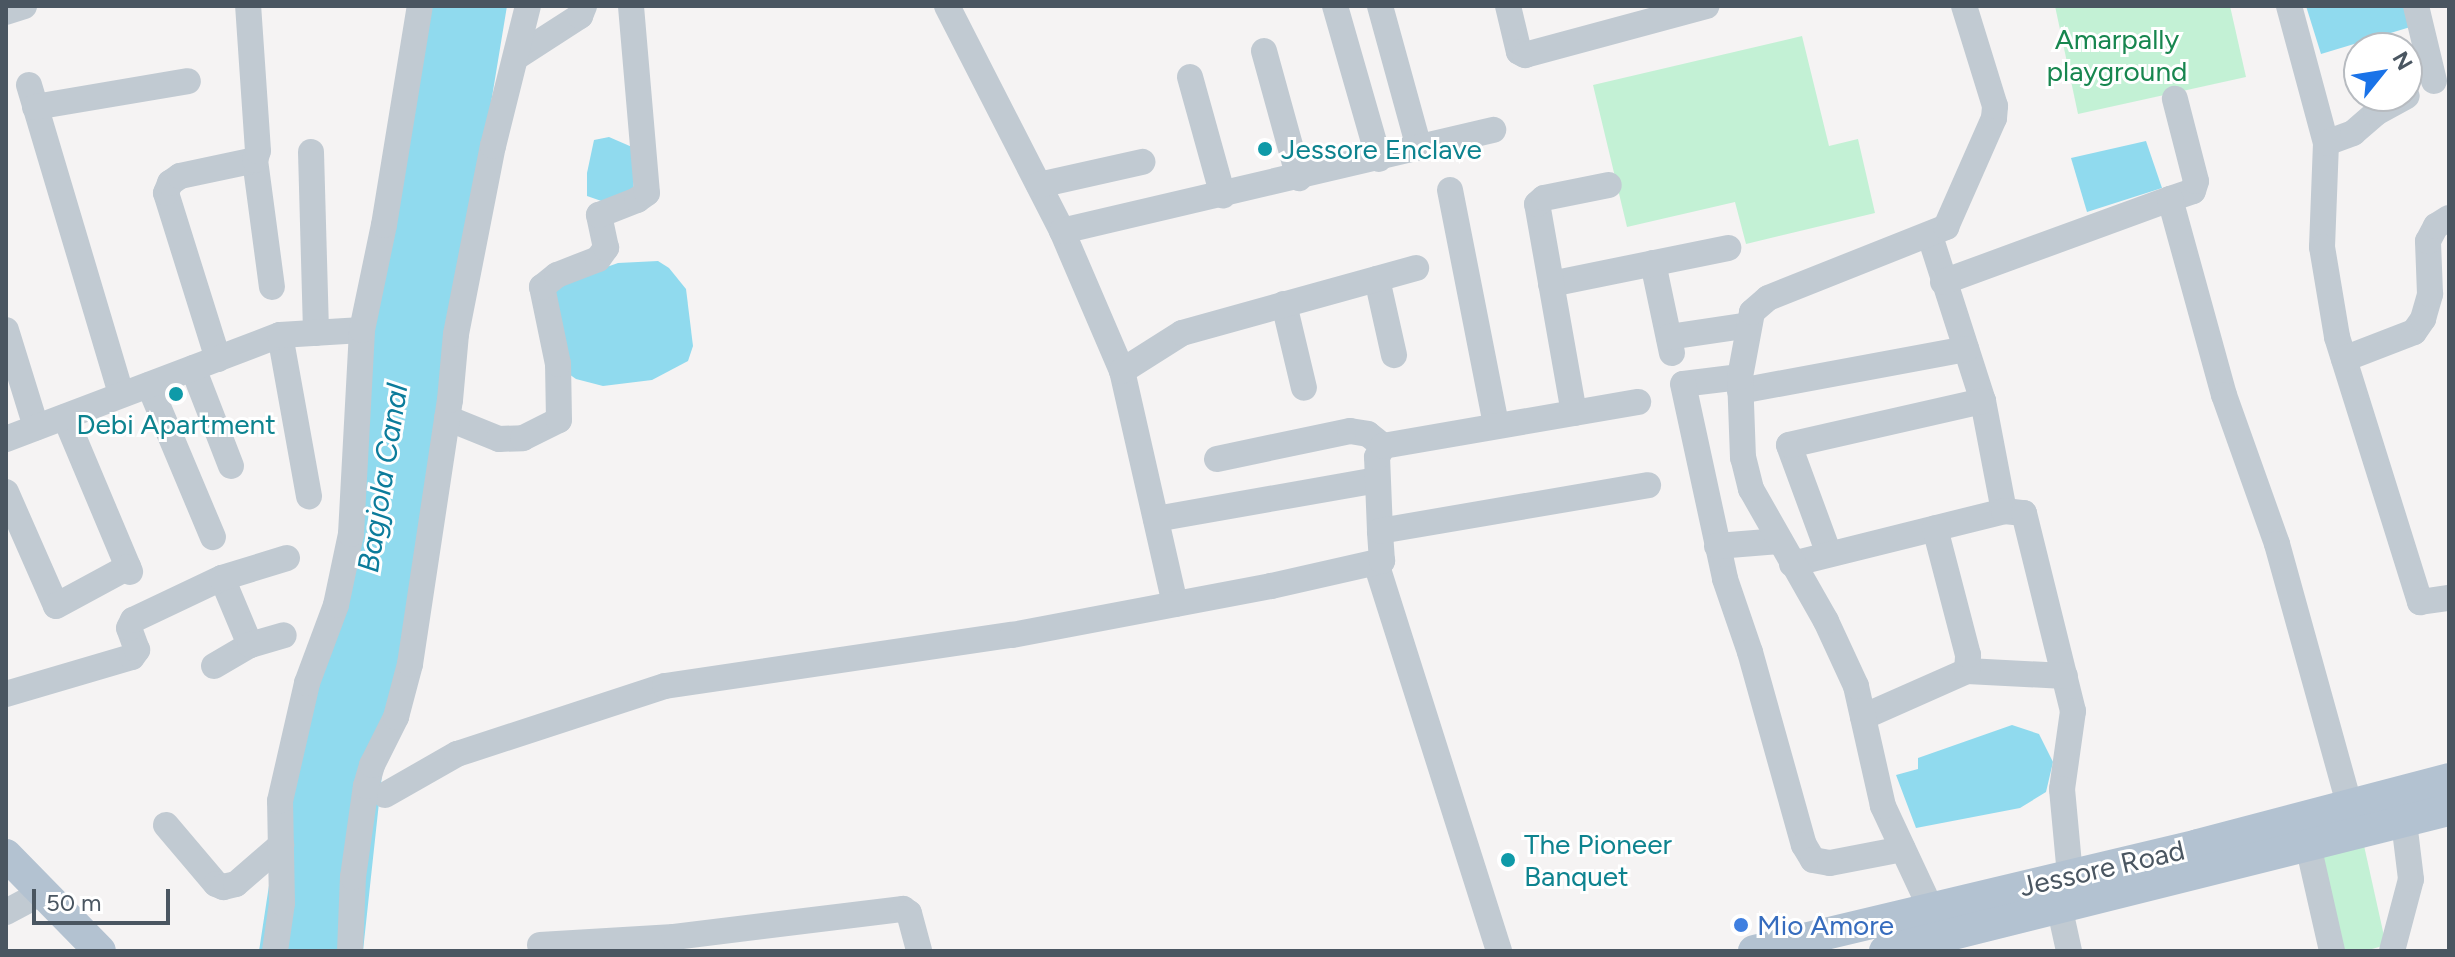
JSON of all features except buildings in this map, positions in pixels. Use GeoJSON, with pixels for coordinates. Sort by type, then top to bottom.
{"type":"FeatureCollection","features":[{"type":"Feature","properties":{"kind":"main road","name":"Jessore Road"},"geometry":{"type":"LineString","coordinates":[[1885,951],[2060,910],[2349,804],[2449,779]]}},
{"type":"Feature","properties":{"kind":"main road"},"geometry":{"type":"LineString","coordinates":[[2210,854],[2449,795]]}},
{"type":"Feature","properties":{"kind":"main road","name":"Jessore Road"},"geometry":{"type":"LineString","coordinates":[[1754,951],[1811,944],[1931,909],[2070,875],[2210,854],[2308,845],[2449,810]]}},
{"type":"Feature","properties":{"kind":"main road"},"geometry":{"type":"LineString","coordinates":[[6,855],[100,951]]}},
{"type":"Feature","properties":{"kind":"main road"},"geometry":{"type":"LineString","coordinates":[[13,897],[75,951]]}},
{"type":"Feature","properties":{"kind":"street"},"geometry":{"type":"LineString","coordinates":[[6,12],[24,6]]}},
{"type":"Feature","properties":{"kind":"street"},"geometry":{"type":"LineString","coordinates":[[248,6],[258,151],[255,160],[272,287]]}},
{"type":"Feature","properties":{"kind":"street"},"geometry":{"type":"LineString","coordinates":[[275,951],[282,903],[280,801],[307,683],[336,605],[351,534],[362,330],[384,225],[420,6]]}},
{"type":"Feature","properties":{"kind":"street"},"geometry":{"type":"LineString","coordinates":[[350,951],[353,877],[366,786],[372,765],[396,717],[410,664],[447,418],[456,334],[497,131],[528,6]]}},
{"type":"Feature","properties":{"kind":"street"},"geometry":{"type":"LineString","coordinates":[[518,56],[580,16],[584,6]]}},
{"type":"Feature","properties":{"kind":"street"},"geometry":{"type":"LineString","coordinates":[[447,418],[499,439],[523,438],[559,420],[558,364],[542,287],[557,275],[598,259],[606,248],[599,215],[647,193],[631,6]]}},
{"type":"Feature","properties":{"kind":"street"},"geometry":{"type":"LineString","coordinates":[[947,6],[1062,231],[1122,371],[1175,604]]}},
{"type":"Feature","properties":{"kind":"street"},"geometry":{"type":"LineString","coordinates":[[1335,6],[1379,159]]}},
{"type":"Feature","properties":{"kind":"street"},"geometry":{"type":"LineString","coordinates":[[1380,6],[1419,148]]}},
{"type":"Feature","properties":{"kind":"street"},"geometry":{"type":"LineString","coordinates":[[1508,6],[1519,52],[1525,55],[1706,6]]}},
{"type":"Feature","properties":{"kind":"street"},"geometry":{"type":"LineString","coordinates":[[1931,909],[1883,806],[1856,686],[1826,621],[1751,489],[1744,468],[1740,384],[1752,312],[1768,298],[1835,269],[1930,236],[1946,227],[1994,118],[1995,106],[1964,6]]}},
{"type":"Feature","properties":{"kind":"street"},"geometry":{"type":"LineString","coordinates":[[2289,6],[2326,143],[2322,247],[2344,359],[2420,602],[2449,598]]}},
{"type":"Feature","properties":{"kind":"street"},"geometry":{"type":"LineString","coordinates":[[2416,6],[2441,79],[2423,88]]}},
{"type":"Feature","properties":{"kind":"street"},"geometry":{"type":"LineString","coordinates":[[1264,51],[1299,178]]}},
{"type":"Feature","properties":{"kind":"street"},"geometry":{"type":"LineString","coordinates":[[1190,77],[1223,196]]}},
{"type":"Feature","properties":{"kind":"street"},"geometry":{"type":"LineString","coordinates":[[121,394],[32,96],[188,81]]}},
{"type":"Feature","properties":{"kind":"street"},"geometry":{"type":"LineString","coordinates":[[1943,282],[2193,191],[2196,181],[2175,99]]}},
{"type":"Feature","properties":{"kind":"street"},"geometry":{"type":"LineString","coordinates":[[2326,143],[2353,133],[2378,112]]}},
{"type":"Feature","properties":{"kind":"street"},"geometry":{"type":"LineString","coordinates":[[1062,231],[1223,196],[1493,130]]}},
{"type":"Feature","properties":{"kind":"street"},"geometry":{"type":"LineString","coordinates":[[311,152],[316,333]]}},
{"type":"Feature","properties":{"kind":"street"},"geometry":{"type":"LineString","coordinates":[[218,359],[167,189],[180,176],[255,160]]}},
{"type":"Feature","properties":{"kind":"street"},"geometry":{"type":"LineString","coordinates":[[1039,185],[1142,162]]}},
{"type":"Feature","properties":{"kind":"street"},"geometry":{"type":"LineString","coordinates":[[1574,413],[1537,211],[1539,200],[1609,185]]}},
{"type":"Feature","properties":{"kind":"street"},"geometry":{"type":"LineString","coordinates":[[1450,190],[1496,425]]}},
{"type":"Feature","properties":{"kind":"street"},"geometry":{"type":"LineString","coordinates":[[2170,199],[2224,395],[2277,544],[2349,804]]}},
{"type":"Feature","properties":{"kind":"street"},"geometry":{"type":"LineString","coordinates":[[2344,359],[2414,332],[2430,294],[2428,241],[2436,226],[2449,218]]}},
{"type":"Feature","properties":{"kind":"street"},"geometry":{"type":"LineString","coordinates":[[1930,236],[1983,401],[2004,511]]}},
{"type":"Feature","properties":{"kind":"street"},"geometry":{"type":"LineString","coordinates":[[1551,284],[1728,248]]}},
{"type":"Feature","properties":{"kind":"street"},"geometry":{"type":"LineString","coordinates":[[1653,263],[1670,345],[1749,325]]}},
{"type":"Feature","properties":{"kind":"street"},"geometry":{"type":"LineString","coordinates":[[1122,371],[1182,333],[1416,268]]}},
{"type":"Feature","properties":{"kind":"street"},"geometry":{"type":"LineString","coordinates":[[1377,279],[1394,355]]}},
{"type":"Feature","properties":{"kind":"street"},"geometry":{"type":"LineString","coordinates":[[1284,304],[1304,388]]}},
{"type":"Feature","properties":{"kind":"street"},"geometry":{"type":"LineString","coordinates":[[6,330],[36,427]]}},
{"type":"Feature","properties":{"kind":"street"},"geometry":{"type":"LineString","coordinates":[[6,439],[280,335],[362,330]]}},
{"type":"Feature","properties":{"kind":"street"},"geometry":{"type":"LineString","coordinates":[[280,335],[309,496]]}},
{"type":"Feature","properties":{"kind":"street"},"geometry":{"type":"LineString","coordinates":[[1903,849],[1830,863],[1813,860],[1808,854],[1717,546],[1683,384],[1740,384],[1966,349]]}},
{"type":"Feature","properties":{"kind":"street"},"geometry":{"type":"LineString","coordinates":[[193,368],[231,466]]}},
{"type":"Feature","properties":{"kind":"street"},"geometry":{"type":"LineString","coordinates":[[149,385],[213,537]]}},
{"type":"Feature","properties":{"kind":"street"},"geometry":{"type":"LineString","coordinates":[[1829,554],[1789,445],[1983,401]]}},
{"type":"Feature","properties":{"kind":"street"},"geometry":{"type":"LineString","coordinates":[[385,795],[457,754],[665,686],[936,648],[1376,563],[1382,561],[1377,453],[1383,446],[1638,402]]}},
{"type":"Feature","properties":{"kind":"street"},"geometry":{"type":"LineString","coordinates":[[6,492],[56,606],[129,570],[65,417]]}},
{"type":"Feature","properties":{"kind":"street"},"geometry":{"type":"LineString","coordinates":[[1217,459],[1350,431],[1368,434],[1383,446]]}},
{"type":"Feature","properties":{"kind":"street"},"geometry":{"type":"LineString","coordinates":[[1156,519],[1377,480]]}},
{"type":"Feature","properties":{"kind":"street"},"geometry":{"type":"LineString","coordinates":[[1380,531],[1648,485]]}},
{"type":"Feature","properties":{"kind":"street"},"geometry":{"type":"LineString","coordinates":[[1717,546],[1829,554],[2004,511],[2024,513],[2073,711],[2062,789],[2070,875]]}},
{"type":"Feature","properties":{"kind":"street"},"geometry":{"type":"LineString","coordinates":[[1935,528],[1968,655],[1967,671]]}},
{"type":"Feature","properties":{"kind":"street"},"geometry":{"type":"LineString","coordinates":[[6,694],[132,657],[137,650],[129,628],[133,620],[222,578],[287,558]]}},
{"type":"Feature","properties":{"kind":"street"},"geometry":{"type":"LineString","coordinates":[[1376,563],[1499,951]]}},
{"type":"Feature","properties":{"kind":"street"},"geometry":{"type":"LineString","coordinates":[[222,578],[250,645]]}},
{"type":"Feature","properties":{"kind":"street"},"geometry":{"type":"LineString","coordinates":[[214,666],[250,645],[284,635]]}},
{"type":"Feature","properties":{"kind":"street"},"geometry":{"type":"LineString","coordinates":[[1863,717],[1967,671],[2065,676]]}},
{"type":"Feature","properties":{"kind":"street"},"geometry":{"type":"LineString","coordinates":[[2392,951],[2411,879],[2404,822]]}},
{"type":"Feature","properties":{"kind":"street"},"geometry":{"type":"LineString","coordinates":[[166,825],[216,884],[223,887],[236,884],[281,845]]}},
{"type":"Feature","properties":{"kind":"street"},"geometry":{"type":"LineString","coordinates":[[2308,845],[2332,951]]}},
{"type":"Feature","properties":{"kind":"street"},"geometry":{"type":"LineString","coordinates":[[540,945],[674,937],[903,909],[909,913],[919,951]]}},
{"type":"Feature","properties":{"kind":"street"},"geometry":{"type":"LineString","coordinates":[[2060,910],[2069,951]]}},
{"type":"Feature","properties":{"kind":"green space","name":"Amarpally playground"},"geometry":{"type":"Polygon","coordinates":[[[2055,6],[2230,6],[2246,77],[2078,114],[2055,6]]]}},
{"type":"Feature","properties":{"kind":"green space"},"geometry":{"type":"Polygon","coordinates":[[[1802,36],[1829,146],[1858,139],[1875,213],[1746,244],[1735,202],[1627,227],[1593,85],[1802,36]]]}},
{"type":"Feature","properties":{"kind":"green space"},"geometry":{"type":"Polygon","coordinates":[[[2361,832],[2386,945],[2365,951],[2337,951],[2312,844],[2361,832]]]}},
{"type":"Feature","properties":{"kind":"water","name":"Bagjola Canal"},"geometry":{"type":"Polygon","coordinates":[[[418,6],[507,6],[385,747],[363,951],[259,951],[291,741],[349,556],[367,323],[418,6]]]}},
{"type":"Feature","properties":{"kind":"water"},"geometry":{"type":"Polygon","coordinates":[[[2306,6],[2412,6],[2417,25],[2394,32],[2343,32],[2343,47],[2321,54],[2306,6]]]}},
{"type":"Feature","properties":{"kind":"water"},"geometry":{"type":"Polygon","coordinates":[[[609,137],[632,147],[634,194],[610,204],[587,196],[587,173],[594,140],[609,137]]]}},
{"type":"Feature","properties":{"kind":"water"},"geometry":{"type":"Polygon","coordinates":[[[2146,141],[2162,188],[2087,212],[2071,158],[2146,141]]]}},
{"type":"Feature","properties":{"kind":"water"},"geometry":{"type":"Polygon","coordinates":[[[658,261],[669,268],[686,289],[693,346],[688,361],[652,380],[603,386],[576,379],[553,363],[553,286],[618,263],[658,261]]]}},
{"type":"Feature","properties":{"kind":"water"},"geometry":{"type":"Polygon","coordinates":[[[2012,725],[2039,734],[2053,762],[2046,792],[2020,808],[1916,828],[1896,775],[1918,769],[1918,758],[2012,725]]]}},
{"type":"Feature","properties":{"kind":"place","name":"Jessore Enclave"},"geometry":{"type":"Point","coordinates":[1265,149]}},
{"type":"Feature","properties":{"kind":"place","name":"Debi Apartment"},"geometry":{"type":"Point","coordinates":[176,394]}},
{"type":"Feature","properties":{"kind":"place","name":"The Pioneer Banquet"},"geometry":{"type":"Point","coordinates":[1508,860]}},
{"type":"Feature","properties":{"kind":"place","name":"Mio Amore"},"geometry":{"type":"Point","coordinates":[1741,925]}}]}
